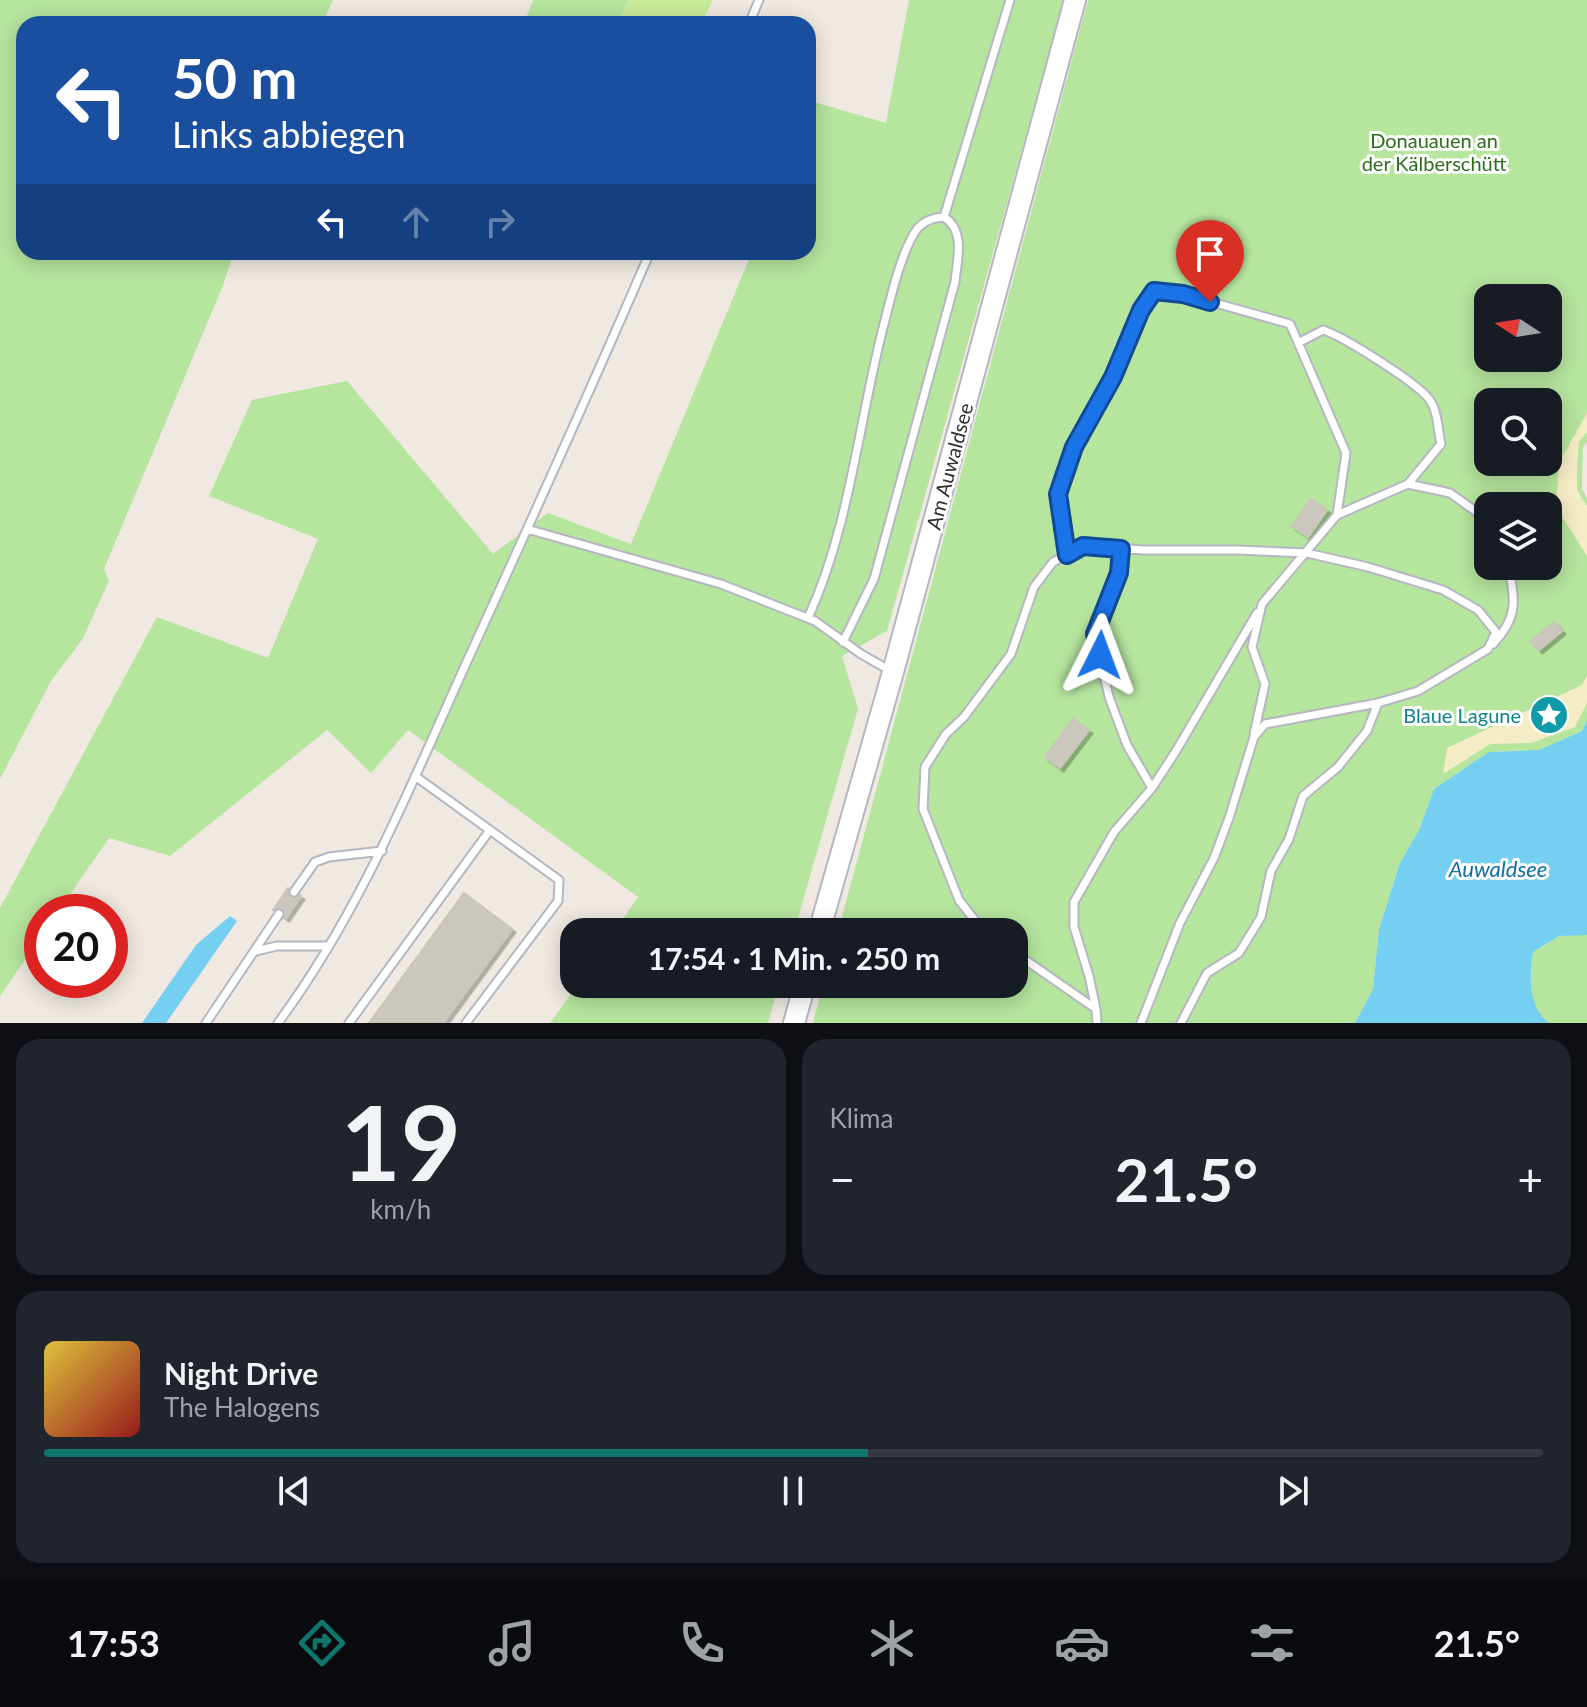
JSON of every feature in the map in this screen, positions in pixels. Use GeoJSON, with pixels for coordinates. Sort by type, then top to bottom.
{"type":"FeatureCollection","features":[{"type":"Feature","properties":{"kind":"street","name":"Am Auwaldsee"},"geometry":{"type":"LineString","coordinates":[[823,918],[1075,0]]}},
{"type":"Feature","properties":{"kind":"street"},"geometry":{"type":"LineString","coordinates":[[794,1023],[801,998]]}},
{"type":"Feature","properties":{"kind":"lane"},"geometry":{"type":"LineString","coordinates":[[944,217],[1010,0]]}},
{"type":"Feature","properties":{"kind":"lane"},"geometry":{"type":"LineString","coordinates":[[808,618],[837,542],[868,387],[891,298],[919,226],[931,218],[944,217],[954,223],[959,235],[955,282],[874,579],[843,642]]}},
{"type":"Feature","properties":{"kind":"lane"},"geometry":{"type":"LineString","coordinates":[[278,1023],[329,946],[382,851],[561,457],[647,260]]}},
{"type":"Feature","properties":{"kind":"lane"},"geometry":{"type":"LineString","coordinates":[[1067,555],[1058,494],[1074,447],[1113,377],[1141,310],[1154,291],[1183,294],[1290,324],[1346,453],[1337,515]]}},
{"type":"Feature","properties":{"kind":"lane"},"geometry":{"type":"LineString","coordinates":[[1097,1023],[1089,976],[1074,927],[1074,902],[1114,832],[1152,788],[1262,604],[1337,515],[1408,484],[1441,444],[1431,401],[1395,371],[1336,334],[1323,330],[1300,342]]}},
{"type":"Feature","properties":{"kind":"lane"},"geometry":{"type":"LineString","coordinates":[[1408,484],[1450,493],[1474,510]]}},
{"type":"Feature","properties":{"kind":"lane"},"geometry":{"type":"LineString","coordinates":[[527,529],[721,584],[808,618],[893,672]]}},
{"type":"Feature","properties":{"kind":"lane"},"geometry":{"type":"LineString","coordinates":[[973,918],[959,900],[923,809],[925,767],[946,734],[964,717],[1011,654],[1034,587],[1053,562],[1083,546],[1307,553],[1368,567],[1443,590],[1478,610],[1496,632],[1488,649]]}},
{"type":"Feature","properties":{"kind":"lane"},"geometry":{"type":"LineString","coordinates":[[1121,549],[1119,573],[1095,634],[1109,697],[1122,731],[1152,788]]}},
{"type":"Feature","properties":{"kind":"lane"},"geometry":{"type":"LineString","coordinates":[[1254,737],[1265,724],[1378,703],[1418,691],[1488,649],[1507,630],[1515,596],[1511,580]]}},
{"type":"Feature","properties":{"kind":"lane"},"geometry":{"type":"LineString","coordinates":[[1141,1023],[1180,923],[1214,858],[1254,737],[1265,684],[1252,647],[1262,604]]}},
{"type":"Feature","properties":{"kind":"lane"},"geometry":{"type":"LineString","coordinates":[[1181,1023],[1207,973],[1239,953],[1261,917],[1271,871],[1289,839],[1303,796],[1338,767],[1367,731],[1378,703]]}},
{"type":"Feature","properties":{"kind":"lane"},"geometry":{"type":"LineString","coordinates":[[415,776],[559,880],[558,901],[466,1023]]}},
{"type":"Feature","properties":{"kind":"lane"},"geometry":{"type":"LineString","coordinates":[[349,1023],[490,830]]}},
{"type":"Feature","properties":{"kind":"lane"},"geometry":{"type":"LineString","coordinates":[[294,892],[315,862],[329,857],[382,851]]}},
{"type":"Feature","properties":{"kind":"lane"},"geometry":{"type":"LineString","coordinates":[[206,1023],[279,914]]}},
{"type":"Feature","properties":{"kind":"lane"},"geometry":{"type":"LineString","coordinates":[[255,951],[277,946],[329,946]]}},
{"type":"Feature","properties":{"kind":"lane"},"geometry":{"type":"LineString","coordinates":[[1028,962],[1096,1009]]}},
{"type":"Feature","properties":{"kind":"green space"},"geometry":{"type":"Polygon","coordinates":[[[0,0],[333,0],[326,16],[16,16],[16,260],[231,260],[104,569],[109,581],[82,640],[51,681],[0,779],[0,0]]]}},
{"type":"Feature","properties":{"kind":"green space"},"geometry":{"type":"Polygon","coordinates":[[[533,0],[629,0],[621,16],[527,16],[533,0]]]}},
{"type":"Feature","properties":{"kind":"green space"},"geometry":{"type":"Polygon","coordinates":[[[629,0],[713,0],[705,16],[621,16],[629,0]]]}},
{"type":"Feature","properties":{"kind":"green space"},"geometry":{"type":"Polygon","coordinates":[[[909,0],[1064,0],[887,631],[842,656],[858,709],[798,918],[624,918],[638,897],[408,730],[371,773],[327,730],[170,856],[109,838],[70,894],[24,894],[24,961],[0,996],[0,908],[157,617],[268,658],[318,539],[209,496],[252,400],[347,381],[493,554],[548,513],[631,544],[749,260],[816,260],[816,103],[886,123],[909,0]]]}},
{"type":"Feature","properties":{"kind":"green space","name":"Donauauen an der Kälberschütt"},"geometry":{"type":"Polygon","coordinates":[[[1088,0],[1587,0],[1587,442],[1583,447],[1582,489],[1587,498],[1587,720],[1582,731],[1539,750],[1489,752],[1434,789],[1419,830],[1400,863],[1379,929],[1373,989],[1355,1023],[813,1023],[819,998],[1028,998],[1028,918],[842,918],[1088,0]]]}},
{"type":"Feature","properties":{"kind":"green space"},"geometry":{"type":"Polygon","coordinates":[[[1587,935],[1587,1023],[1549,1023],[1542,1018],[1533,1001],[1533,952],[1559,936],[1587,935]]]}},
{"type":"Feature","properties":{"kind":"green space"},"geometry":{"type":"Polygon","coordinates":[[[568,998],[775,998],[768,1023],[550,1023],[568,998]]]}},
{"type":"Feature","properties":{"kind":"sand"},"geometry":{"type":"Polygon","coordinates":[[[1587,413],[1587,432],[1579,442],[1577,490],[1587,506],[1587,556],[1562,516],[1562,492],[1557,492],[1558,476],[1562,476],[1562,458],[1587,413]]]}},
{"type":"Feature","properties":{"kind":"sand","name":"Blaue Lagune"},"geometry":{"type":"Polygon","coordinates":[[[1587,676],[1587,703],[1575,727],[1531,743],[1490,744],[1443,774],[1447,748],[1582,685],[1587,676]]]}},
{"type":"Feature","properties":{"kind":"water","name":"Auwaldsee"},"geometry":{"type":"Polygon","coordinates":[[[1587,720],[1587,935],[1559,936],[1533,952],[1531,981],[1534,1000],[1537,1009],[1549,1023],[1355,1023],[1373,989],[1379,929],[1400,863],[1419,830],[1434,789],[1489,752],[1539,750],[1582,731],[1587,720]]]}},
{"type":"Feature","properties":{"kind":"water"},"geometry":{"type":"Polygon","coordinates":[[[230,916],[237,921],[166,1023],[142,1023],[196,945],[230,916]]]}},
{"type":"Feature","properties":{"kind":"building"},"geometry":{"type":"Polygon","coordinates":[[[1311,499],[1327,510],[1308,537],[1292,526],[1311,499]]]}},
{"type":"Feature","properties":{"kind":"building"},"geometry":{"type":"Polygon","coordinates":[[[1555,622],[1562,631],[1539,650],[1530,641],[1555,622]]]}},
{"type":"Feature","properties":{"kind":"building"},"geometry":{"type":"Polygon","coordinates":[[[1073,719],[1089,730],[1060,768],[1045,757],[1073,719]]]}},
{"type":"Feature","properties":{"kind":"building"},"geometry":{"type":"Polygon","coordinates":[[[288,888],[301,896],[286,918],[273,910],[288,888]]]}},
{"type":"Feature","properties":{"kind":"building"},"geometry":{"type":"Polygon","coordinates":[[[464,893],[512,929],[443,1023],[369,1023],[464,893]]]}},
{"type":"Feature","properties":{"kind":"place","name":"Blaue Lagune"},"geometry":{"type":"Point","coordinates":[1549,715]}},
{"type":"Feature","properties":{"kind":"route"},"geometry":{"type":"LineString","coordinates":[[1100,655],[1095,634],[1119,573],[1121,549],[1083,546],[1067,555],[1058,494],[1074,447],[1113,377],[1141,310],[1154,291],[1183,294],[1210,302]]}}]}
